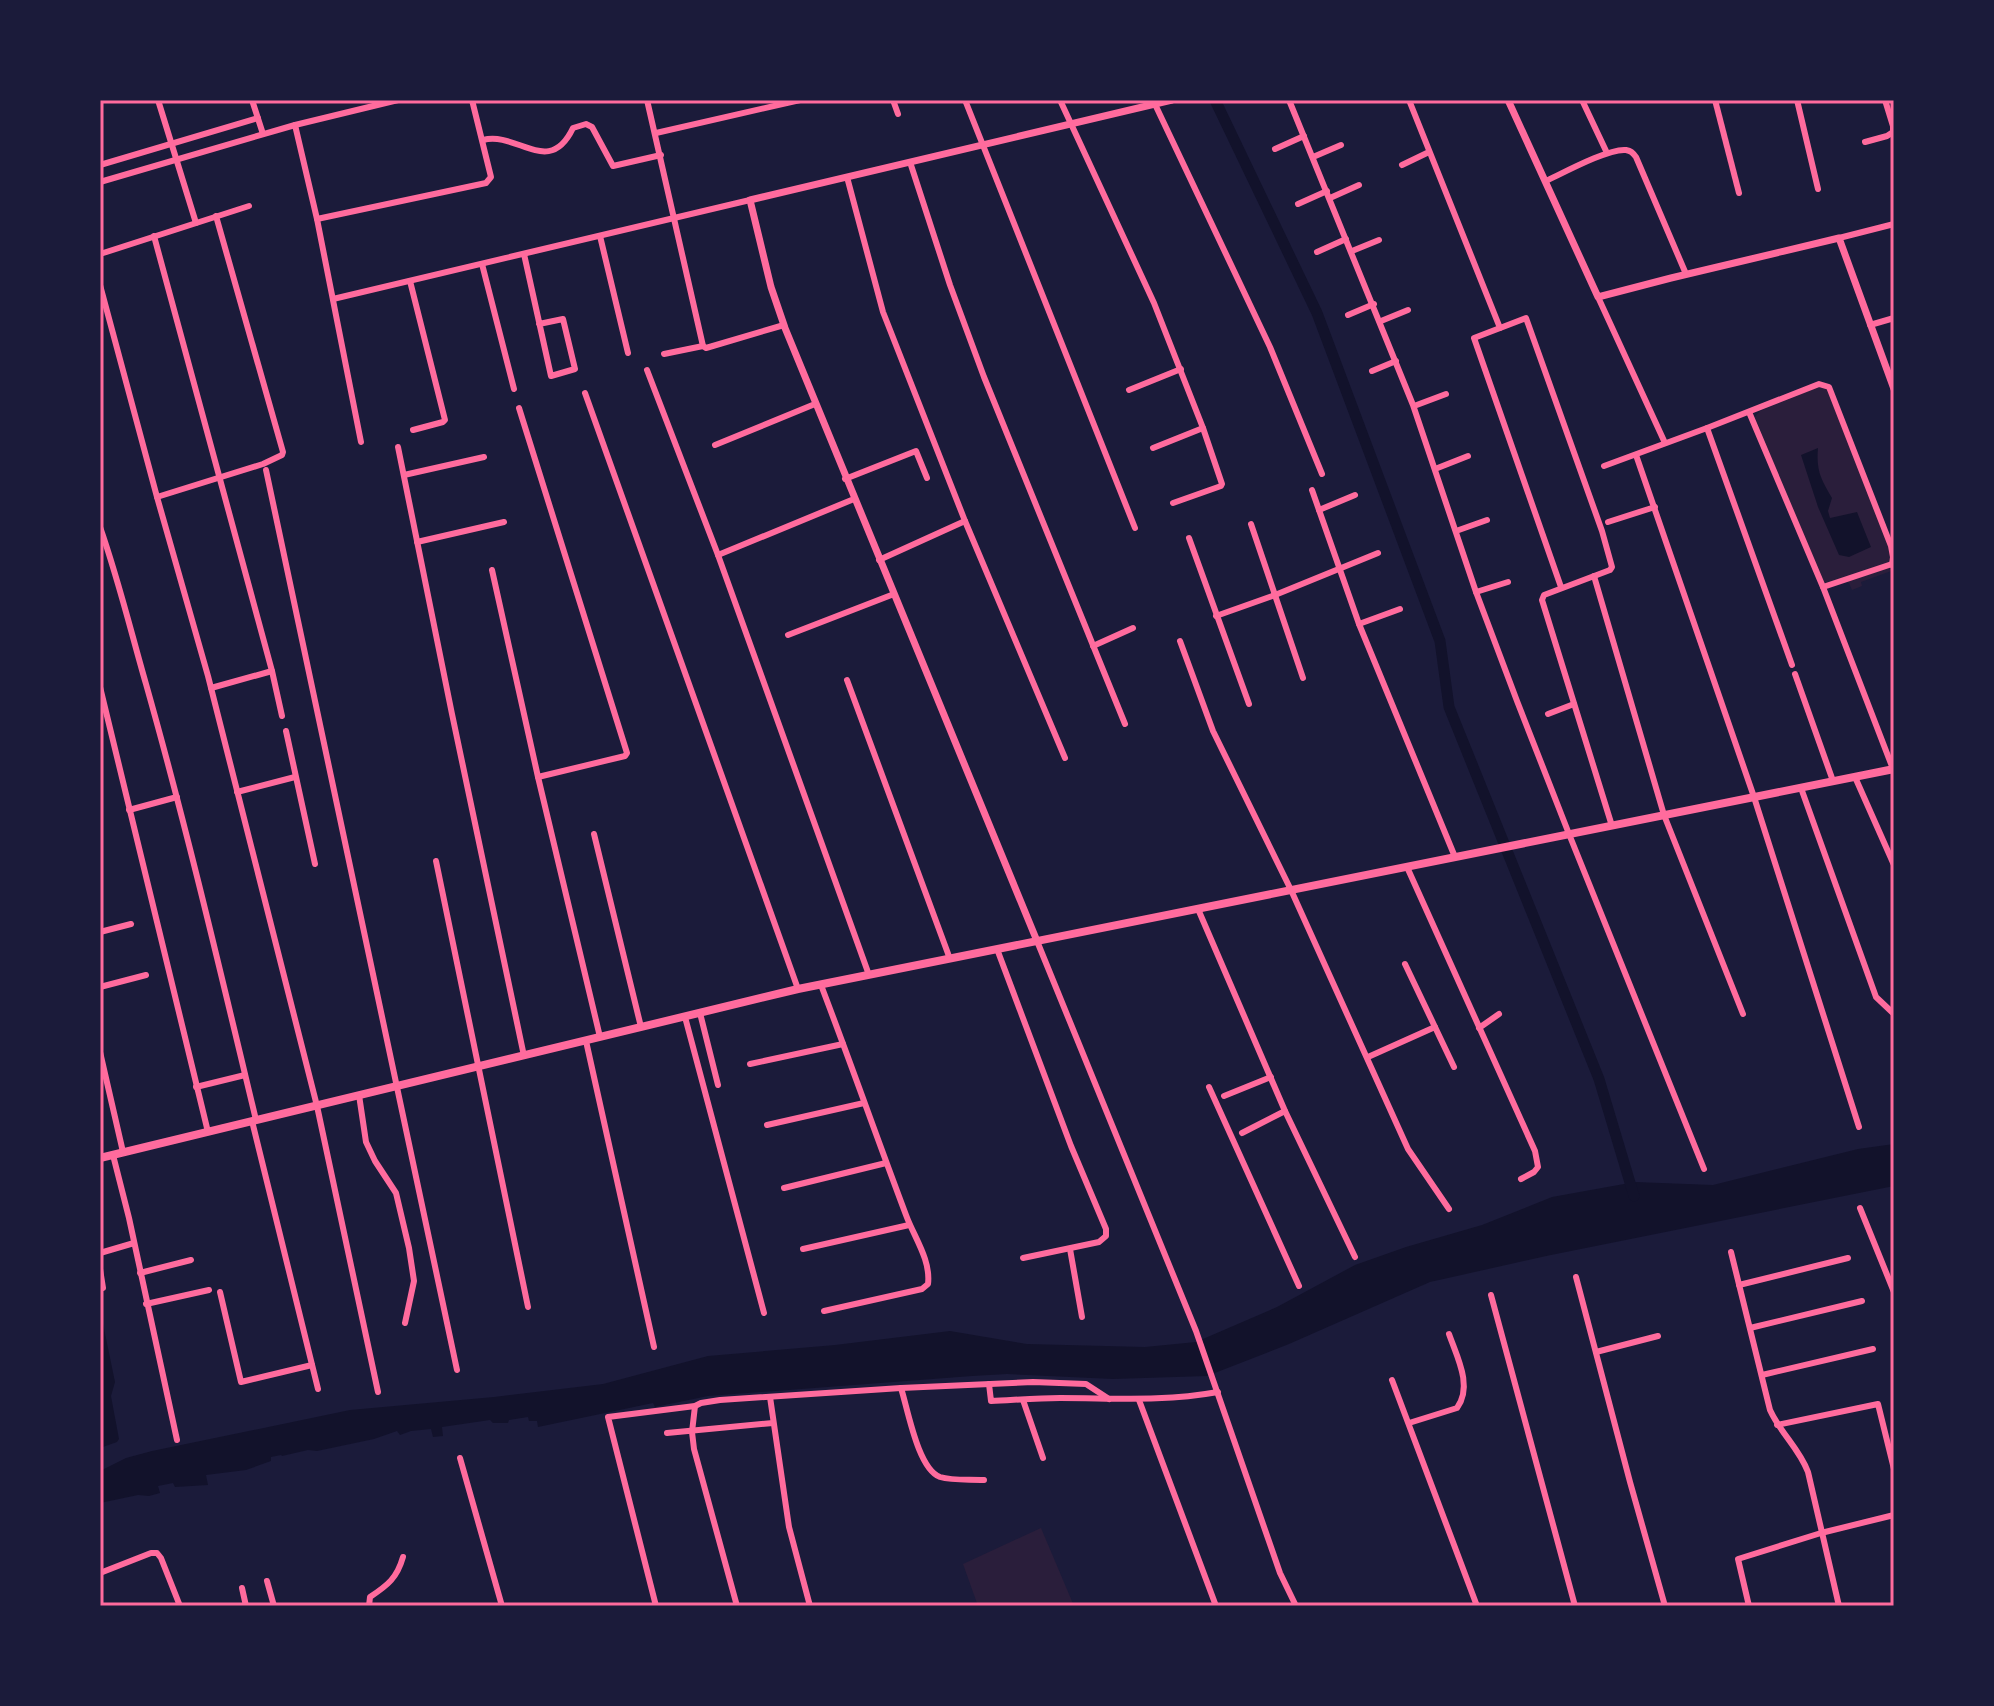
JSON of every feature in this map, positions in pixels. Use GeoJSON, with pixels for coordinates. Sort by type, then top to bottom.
{"type":"FeatureCollection","features":[{"type":"Feature","properties":{"kind":"main road"},"geometry":{"type":"LineString","coordinates":[[100,1158],[798,989],[1893,769]]}},
{"type":"Feature","properties":{"kind":"street"},"geometry":{"type":"LineString","coordinates":[[158,100],[196,223]]}},
{"type":"Feature","properties":{"kind":"street"},"geometry":{"type":"LineString","coordinates":[[252,100],[263,134]]}},
{"type":"Feature","properties":{"kind":"street"},"geometry":{"type":"LineString","coordinates":[[100,182],[295,125],[398,100]]}},
{"type":"Feature","properties":{"kind":"street"},"geometry":{"type":"LineString","coordinates":[[317,219],[486,183],[491,177],[472,100]]}},
{"type":"Feature","properties":{"kind":"street"},"geometry":{"type":"LineString","coordinates":[[647,100],[703,346]]}},
{"type":"Feature","properties":{"kind":"street"},"geometry":{"type":"LineString","coordinates":[[656,133],[800,100]]}},
{"type":"Feature","properties":{"kind":"street"},"geometry":{"type":"LineString","coordinates":[[893,100],[898,114]]}},
{"type":"Feature","properties":{"kind":"street"},"geometry":{"type":"LineString","coordinates":[[965,100],[1135,528]]}},
{"type":"Feature","properties":{"kind":"street"},"geometry":{"type":"LineString","coordinates":[[1060,100],[1154,303],[1222,485],[1173,503]]}},
{"type":"Feature","properties":{"kind":"street"},"geometry":{"type":"LineString","coordinates":[[333,299],[1172,100]]}},
{"type":"Feature","properties":{"kind":"street"},"geometry":{"type":"LineString","coordinates":[[1289,100],[1414,406],[1476,592],[1569,834],[1704,1169]]}},
{"type":"Feature","properties":{"kind":"street"},"geometry":{"type":"LineString","coordinates":[[1409,100],[1500,328]]}},
{"type":"Feature","properties":{"kind":"street"},"geometry":{"type":"LineString","coordinates":[[1508,100],[1665,443]]}},
{"type":"Feature","properties":{"kind":"street"},"geometry":{"type":"LineString","coordinates":[[1582,100],[1607,153]]}},
{"type":"Feature","properties":{"kind":"street"},"geometry":{"type":"LineString","coordinates":[[1715,100],[1739,193]]}},
{"type":"Feature","properties":{"kind":"street"},"geometry":{"type":"LineString","coordinates":[[1797,100],[1818,189]]}},
{"type":"Feature","properties":{"kind":"street"},"geometry":{"type":"LineString","coordinates":[[1865,142],[1893,132],[1885,100]]}},
{"type":"Feature","properties":{"kind":"street"},"geometry":{"type":"LineString","coordinates":[[1154,102],[1270,347],[1322,474]]}},
{"type":"Feature","properties":{"kind":"street"},"geometry":{"type":"LineString","coordinates":[[100,165],[258,118]]}},
{"type":"Feature","properties":{"kind":"street"},"geometry":{"type":"LineString","coordinates":[[483,140],[493,138],[551,152],[569,136],[573,128],[586,124],[592,127],[613,166],[661,155]]}},
{"type":"Feature","properties":{"kind":"street"},"geometry":{"type":"LineString","coordinates":[[295,125],[361,442]]}},
{"type":"Feature","properties":{"kind":"street"},"geometry":{"type":"LineString","coordinates":[[1275,149],[1304,136]]}},
{"type":"Feature","properties":{"kind":"street"},"geometry":{"type":"LineString","coordinates":[[1313,157],[1341,145]]}},
{"type":"Feature","properties":{"kind":"street"},"geometry":{"type":"LineString","coordinates":[[1546,181],[1607,153],[1630,151],[1636,157],[1686,274]]}},
{"type":"Feature","properties":{"kind":"street"},"geometry":{"type":"LineString","coordinates":[[1402,165],[1429,152]]}},
{"type":"Feature","properties":{"kind":"street"},"geometry":{"type":"LineString","coordinates":[[910,162],[984,377],[1125,724]]}},
{"type":"Feature","properties":{"kind":"street"},"geometry":{"type":"LineString","coordinates":[[847,177],[883,312],[965,521],[1065,758]]}},
{"type":"Feature","properties":{"kind":"street"},"geometry":{"type":"LineString","coordinates":[[1298,204],[1359,185]]}},
{"type":"Feature","properties":{"kind":"street"},"geometry":{"type":"LineString","coordinates":[[750,200],[771,287],[784,325],[1196,1331],[1280,1573],[1296,1606]]}},
{"type":"Feature","properties":{"kind":"street"},"geometry":{"type":"LineString","coordinates":[[100,254],[249,206]]}},
{"type":"Feature","properties":{"kind":"street"},"geometry":{"type":"LineString","coordinates":[[157,497],[263,464],[282,455],[216,216]]}},
{"type":"Feature","properties":{"kind":"street"},"geometry":{"type":"LineString","coordinates":[[1598,297],[1894,224]]}},
{"type":"Feature","properties":{"kind":"street"},"geometry":{"type":"LineString","coordinates":[[154,236],[282,716]]}},
{"type":"Feature","properties":{"kind":"street"},"geometry":{"type":"LineString","coordinates":[[600,236],[628,353]]}},
{"type":"Feature","properties":{"kind":"street"},"geometry":{"type":"LineString","coordinates":[[1839,238],[1894,389]]}},
{"type":"Feature","properties":{"kind":"street"},"geometry":{"type":"LineString","coordinates":[[1317,252],[1346,239]]}},
{"type":"Feature","properties":{"kind":"street"},"geometry":{"type":"LineString","coordinates":[[1352,251],[1379,240]]}},
{"type":"Feature","properties":{"kind":"street"},"geometry":{"type":"LineString","coordinates":[[524,254],[539,324],[551,376],[575,369],[563,319],[539,324]]}},
{"type":"Feature","properties":{"kind":"street"},"geometry":{"type":"LineString","coordinates":[[482,264],[514,389]]}},
{"type":"Feature","properties":{"kind":"street"},"geometry":{"type":"LineString","coordinates":[[410,281],[445,420],[413,430]]}},
{"type":"Feature","properties":{"kind":"street"},"geometry":{"type":"LineString","coordinates":[[100,285],[211,688],[317,1106],[378,1392]]}},
{"type":"Feature","properties":{"kind":"street"},"geometry":{"type":"LineString","coordinates":[[1348,315],[1374,304]]}},
{"type":"Feature","properties":{"kind":"street"},"geometry":{"type":"LineString","coordinates":[[1381,321],[1408,310]]}},
{"type":"Feature","properties":{"kind":"street"},"geometry":{"type":"LineString","coordinates":[[1561,587],[1474,338],[1526,318],[1612,567],[1544,595],[1542,600],[1612,826]]}},
{"type":"Feature","properties":{"kind":"street"},"geometry":{"type":"LineString","coordinates":[[1870,325],[1894,318]]}},
{"type":"Feature","properties":{"kind":"street"},"geometry":{"type":"LineString","coordinates":[[664,354],[703,346],[706,348],[784,325]]}},
{"type":"Feature","properties":{"kind":"street"},"geometry":{"type":"LineString","coordinates":[[1372,371],[1396,361]]}},
{"type":"Feature","properties":{"kind":"street"},"geometry":{"type":"LineString","coordinates":[[1129,390],[1181,369]]}},
{"type":"Feature","properties":{"kind":"street"},"geometry":{"type":"LineString","coordinates":[[647,370],[718,555],[869,975]]}},
{"type":"Feature","properties":{"kind":"street"},"geometry":{"type":"LineString","coordinates":[[1604,466],[1819,384],[1829,387],[1891,546],[1893,564],[1823,587]]}},
{"type":"Feature","properties":{"kind":"street"},"geometry":{"type":"LineString","coordinates":[[585,393],[798,989]]}},
{"type":"Feature","properties":{"kind":"street"},"geometry":{"type":"LineString","coordinates":[[1414,406],[1446,394]]}},
{"type":"Feature","properties":{"kind":"street"},"geometry":{"type":"LineString","coordinates":[[715,445],[815,404]]}},
{"type":"Feature","properties":{"kind":"street"},"geometry":{"type":"LineString","coordinates":[[519,408],[627,753],[538,777]]}},
{"type":"Feature","properties":{"kind":"street"},"geometry":{"type":"LineString","coordinates":[[1749,412],[1823,587],[1893,769]]}},
{"type":"Feature","properties":{"kind":"street"},"geometry":{"type":"LineString","coordinates":[[1153,448],[1203,428]]}},
{"type":"Feature","properties":{"kind":"street"},"geometry":{"type":"LineString","coordinates":[[1707,428],[1792,665]]}},
{"type":"Feature","properties":{"kind":"street"},"geometry":{"type":"LineString","coordinates":[[398,447],[524,1056]]}},
{"type":"Feature","properties":{"kind":"street"},"geometry":{"type":"LineString","coordinates":[[845,479],[916,451],[927,478]]}},
{"type":"Feature","properties":{"kind":"street"},"geometry":{"type":"LineString","coordinates":[[1636,455],[1754,797],[1859,1127]]}},
{"type":"Feature","properties":{"kind":"street"},"geometry":{"type":"LineString","coordinates":[[1435,469],[1468,456]]}},
{"type":"Feature","properties":{"kind":"street"},"geometry":{"type":"LineString","coordinates":[[404,475],[484,457]]}},
{"type":"Feature","properties":{"kind":"street"},"geometry":{"type":"LineString","coordinates":[[266,470],[457,1370]]}},
{"type":"Feature","properties":{"kind":"street"},"geometry":{"type":"LineString","coordinates":[[1312,490],[1359,624],[1455,857]]}},
{"type":"Feature","properties":{"kind":"street"},"geometry":{"type":"LineString","coordinates":[[1319,510],[1355,495]]}},
{"type":"Feature","properties":{"kind":"street"},"geometry":{"type":"LineString","coordinates":[[718,555],[854,499]]}},
{"type":"Feature","properties":{"kind":"street"},"geometry":{"type":"LineString","coordinates":[[1608,522],[1655,507]]}},
{"type":"Feature","properties":{"kind":"street"},"geometry":{"type":"LineString","coordinates":[[1456,531],[1487,520]]}},
{"type":"Feature","properties":{"kind":"street"},"geometry":{"type":"LineString","coordinates":[[879,560],[965,521]]}},
{"type":"Feature","properties":{"kind":"street"},"geometry":{"type":"LineString","coordinates":[[417,542],[504,522]]}},
{"type":"Feature","properties":{"kind":"street"},"geometry":{"type":"LineString","coordinates":[[1251,524],[1303,678]]}},
{"type":"Feature","properties":{"kind":"street"},"geometry":{"type":"LineString","coordinates":[[100,527],[206,910],[318,1389]]}},
{"type":"Feature","properties":{"kind":"street"},"geometry":{"type":"LineString","coordinates":[[1189,538],[1249,704]]}},
{"type":"Feature","properties":{"kind":"street"},"geometry":{"type":"LineString","coordinates":[[1216,616],[1378,553]]}},
{"type":"Feature","properties":{"kind":"street"},"geometry":{"type":"LineString","coordinates":[[492,570],[600,1037]]}},
{"type":"Feature","properties":{"kind":"street"},"geometry":{"type":"LineString","coordinates":[[1594,576],[1664,815],[1743,1014]]}},
{"type":"Feature","properties":{"kind":"street"},"geometry":{"type":"LineString","coordinates":[[1476,592],[1508,582]]}},
{"type":"Feature","properties":{"kind":"street"},"geometry":{"type":"LineString","coordinates":[[788,635],[894,594]]}},
{"type":"Feature","properties":{"kind":"street"},"geometry":{"type":"LineString","coordinates":[[1359,624],[1400,609]]}},
{"type":"Feature","properties":{"kind":"street"},"geometry":{"type":"LineString","coordinates":[[1093,646],[1133,628]]}},
{"type":"Feature","properties":{"kind":"street"},"geometry":{"type":"LineString","coordinates":[[1180,641],[1213,731],[1291,890],[1408,1149],[1449,1209]]}},
{"type":"Feature","properties":{"kind":"street"},"geometry":{"type":"LineString","coordinates":[[211,688],[272,671]]}},
{"type":"Feature","properties":{"kind":"street"},"geometry":{"type":"LineString","coordinates":[[1795,674],[1833,781]]}},
{"type":"Feature","properties":{"kind":"street"},"geometry":{"type":"LineString","coordinates":[[847,680],[950,959]]}},
{"type":"Feature","properties":{"kind":"street"},"geometry":{"type":"LineString","coordinates":[[100,687],[208,1132]]}},
{"type":"Feature","properties":{"kind":"street"},"geometry":{"type":"LineString","coordinates":[[1548,714],[1574,704]]}},
{"type":"Feature","properties":{"kind":"street"},"geometry":{"type":"LineString","coordinates":[[286,731],[315,864]]}},
{"type":"Feature","properties":{"kind":"street"},"geometry":{"type":"LineString","coordinates":[[237,792],[295,777]]}},
{"type":"Feature","properties":{"kind":"street"},"geometry":{"type":"LineString","coordinates":[[1855,777],[1894,865]]}},
{"type":"Feature","properties":{"kind":"street"},"geometry":{"type":"LineString","coordinates":[[1801,788],[1876,997],[1894,1014]]}},
{"type":"Feature","properties":{"kind":"street"},"geometry":{"type":"LineString","coordinates":[[129,810],[177,797]]}},
{"type":"Feature","properties":{"kind":"street"},"geometry":{"type":"LineString","coordinates":[[594,834],[641,1027]]}},
{"type":"Feature","properties":{"kind":"street"},"geometry":{"type":"LineString","coordinates":[[436,861],[528,1307]]}},
{"type":"Feature","properties":{"kind":"street"},"geometry":{"type":"LineString","coordinates":[[1407,867],[1535,1151],[1538,1167],[1521,1179]]}},
{"type":"Feature","properties":{"kind":"street"},"geometry":{"type":"LineString","coordinates":[[1198,909],[1285,1111],[1355,1257]]}},
{"type":"Feature","properties":{"kind":"street"},"geometry":{"type":"LineString","coordinates":[[100,932],[131,924]]}},
{"type":"Feature","properties":{"kind":"street"},"geometry":{"type":"LineString","coordinates":[[997,949],[1071,1146],[1106,1229],[1106,1236],[1099,1242],[1023,1258]]}},
{"type":"Feature","properties":{"kind":"street"},"geometry":{"type":"LineString","coordinates":[[1405,964],[1454,1067]]}},
{"type":"Feature","properties":{"kind":"street"},"geometry":{"type":"LineString","coordinates":[[100,987],[146,975]]}},
{"type":"Feature","properties":{"kind":"street"},"geometry":{"type":"LineString","coordinates":[[821,985],[929,1275],[928,1284],[922,1289],[824,1311]]}},
{"type":"Feature","properties":{"kind":"street"},"geometry":{"type":"LineString","coordinates":[[700,1013],[718,1085]]}},
{"type":"Feature","properties":{"kind":"street"},"geometry":{"type":"LineString","coordinates":[[1479,1028],[1499,1014]]}},
{"type":"Feature","properties":{"kind":"street"},"geometry":{"type":"LineString","coordinates":[[685,1017],[764,1313]]}},
{"type":"Feature","properties":{"kind":"street"},"geometry":{"type":"LineString","coordinates":[[1368,1057],[1435,1027]]}},
{"type":"Feature","properties":{"kind":"street"},"geometry":{"type":"LineString","coordinates":[[586,1041],[654,1347]]}},
{"type":"Feature","properties":{"kind":"street"},"geometry":{"type":"LineString","coordinates":[[750,1064],[843,1044]]}},
{"type":"Feature","properties":{"kind":"street"},"geometry":{"type":"LineString","coordinates":[[100,1052],[123,1152]]}},
{"type":"Feature","properties":{"kind":"street"},"geometry":{"type":"LineString","coordinates":[[196,1087],[245,1075]]}},
{"type":"Feature","properties":{"kind":"street"},"geometry":{"type":"LineString","coordinates":[[1224,1096],[1271,1077]]}},
{"type":"Feature","properties":{"kind":"street"},"geometry":{"type":"LineString","coordinates":[[1209,1087],[1299,1286]]}},
{"type":"Feature","properties":{"kind":"street"},"geometry":{"type":"LineString","coordinates":[[359,1095],[366,1142],[396,1193],[409,1248],[414,1281],[405,1323]]}},
{"type":"Feature","properties":{"kind":"street"},"geometry":{"type":"LineString","coordinates":[[767,1125],[864,1103]]}},
{"type":"Feature","properties":{"kind":"street"},"geometry":{"type":"LineString","coordinates":[[1242,1133],[1285,1111]]}},
{"type":"Feature","properties":{"kind":"street"},"geometry":{"type":"LineString","coordinates":[[113,1155],[177,1440]]}},
{"type":"Feature","properties":{"kind":"street"},"geometry":{"type":"LineString","coordinates":[[784,1188],[886,1163]]}},
{"type":"Feature","properties":{"kind":"street"},"geometry":{"type":"LineString","coordinates":[[1860,1208],[1894,1292]]}},
{"type":"Feature","properties":{"kind":"street"},"geometry":{"type":"LineString","coordinates":[[803,1249],[909,1225]]}},
{"type":"Feature","properties":{"kind":"street"},"geometry":{"type":"LineString","coordinates":[[100,1253],[134,1243]]}},
{"type":"Feature","properties":{"kind":"street"},"geometry":{"type":"LineString","coordinates":[[1070,1249],[1082,1317]]}},
{"type":"Feature","properties":{"kind":"street"},"geometry":{"type":"LineString","coordinates":[[1731,1252],[1770,1410],[1804,1463],[1839,1606]]}},
{"type":"Feature","properties":{"kind":"street"},"geometry":{"type":"LineString","coordinates":[[1739,1285],[1848,1258]]}},
{"type":"Feature","properties":{"kind":"street"},"geometry":{"type":"LineString","coordinates":[[140,1273],[191,1260]]}},
{"type":"Feature","properties":{"kind":"street"},"geometry":{"type":"LineString","coordinates":[[100,1269],[103,1288]]}},
{"type":"Feature","properties":{"kind":"street"},"geometry":{"type":"LineString","coordinates":[[1576,1277],[1665,1606]]}},
{"type":"Feature","properties":{"kind":"street"},"geometry":{"type":"LineString","coordinates":[[146,1304],[209,1290]]}},
{"type":"Feature","properties":{"kind":"street"},"geometry":{"type":"LineString","coordinates":[[220,1292],[241,1382],[312,1365]]}},
{"type":"Feature","properties":{"kind":"street"},"geometry":{"type":"LineString","coordinates":[[1491,1295],[1574,1605],[1563,1606]]}},
{"type":"Feature","properties":{"kind":"street"},"geometry":{"type":"LineString","coordinates":[[1750,1328],[1862,1301]]}},
{"type":"Feature","properties":{"kind":"street"},"geometry":{"type":"LineString","coordinates":[[1409,1423],[1457,1408],[1461,1402],[1463,1372],[1449,1334]]}},
{"type":"Feature","properties":{"kind":"street"},"geometry":{"type":"LineString","coordinates":[[1596,1352],[1658,1336]]}},
{"type":"Feature","properties":{"kind":"street"},"geometry":{"type":"LineString","coordinates":[[1762,1375],[1873,1349]]}},
{"type":"Feature","properties":{"kind":"street"},"geometry":{"type":"LineString","coordinates":[[1392,1380],[1477,1606]]}},
{"type":"Feature","properties":{"kind":"street"},"geometry":{"type":"LineString","coordinates":[[656,1606],[608,1417],[720,1400],[1033,1382],[1086,1384],[1109,1399]]}},
{"type":"Feature","properties":{"kind":"street"},"geometry":{"type":"LineString","coordinates":[[989,1384],[991,1401],[1139,1400],[1184,1398],[1218,1392]]}},
{"type":"Feature","properties":{"kind":"street"},"geometry":{"type":"LineString","coordinates":[[901,1388],[921,1456],[929,1470],[949,1479],[984,1480]]}},
{"type":"Feature","properties":{"kind":"street"},"geometry":{"type":"LineString","coordinates":[[770,1397],[789,1527],[810,1606]]}},
{"type":"Feature","properties":{"kind":"street"},"geometry":{"type":"LineString","coordinates":[[1023,1400],[1043,1458]]}},
{"type":"Feature","properties":{"kind":"street"},"geometry":{"type":"LineString","coordinates":[[1139,1400],[1216,1606]]}},
{"type":"Feature","properties":{"kind":"street"},"geometry":{"type":"LineString","coordinates":[[1777,1425],[1878,1404],[1894,1469]]}},
{"type":"Feature","properties":{"kind":"street"},"geometry":{"type":"LineString","coordinates":[[695,1406],[694,1449],[737,1606]]}},
{"type":"Feature","properties":{"kind":"street"},"geometry":{"type":"LineString","coordinates":[[667,1433],[773,1423]]}},
{"type":"Feature","properties":{"kind":"street"},"geometry":{"type":"LineString","coordinates":[[460,1458],[502,1606]]}},
{"type":"Feature","properties":{"kind":"street"},"geometry":{"type":"LineString","coordinates":[[1749,1606],[1738,1559],[1821,1533],[1894,1515]]}},
{"type":"Feature","properties":{"kind":"street"},"geometry":{"type":"LineString","coordinates":[[100,1573],[157,1553],[180,1606]]}},
{"type":"Feature","properties":{"kind":"street"},"geometry":{"type":"LineString","coordinates":[[369,1606],[370,1597],[387,1586],[399,1571],[403,1557]]}},
{"type":"Feature","properties":{"kind":"street"},"geometry":{"type":"LineString","coordinates":[[267,1581],[274,1606]]}},
{"type":"Feature","properties":{"kind":"street"},"geometry":{"type":"LineString","coordinates":[[242,1588],[246,1606]]}},
{"type":"Feature","properties":{"kind":"shaded area"},"geometry":{"type":"Polygon","coordinates":[[[1829,386],[1892,547],[1894,570],[1861,582],[1862,586],[1852,590],[1849,583],[1841,580],[1832,583],[1828,591],[1755,417],[1760,411],[1818,387],[1829,386]]]}},
{"type":"Feature","properties":{"kind":"shaded area"},"geometry":{"type":"Polygon","coordinates":[[[1818,448],[1820,474],[1832,498],[1828,511],[1830,518],[1857,512],[1871,547],[1849,557],[1839,555],[1818,507],[1801,455],[1818,448]]]}},
{"type":"Feature","properties":{"kind":"shaded area"},"geometry":{"type":"Polygon","coordinates":[[[1894,1144],[1894,1186],[1430,1282],[1207,1376],[1113,1379],[1007,1374],[972,1376],[708,1396],[655,1407],[653,1403],[538,1427],[537,1421],[529,1421],[528,1417],[509,1420],[508,1423],[493,1423],[490,1420],[442,1427],[443,1436],[433,1437],[431,1429],[400,1435],[397,1431],[317,1451],[271,1457],[271,1461],[246,1470],[206,1475],[208,1485],[175,1487],[173,1483],[158,1486],[160,1493],[100,1503],[100,1471],[126,1458],[152,1451],[350,1410],[603,1384],[708,1356],[950,1331],[1027,1344],[1145,1347],[1196,1342],[1277,1307],[1355,1265],[1482,1225],[1552,1197],[1635,1182],[1713,1185],[1858,1149],[1894,1144]]]}},
{"type":"Feature","properties":{"kind":"shaded area"},"geometry":{"type":"Polygon","coordinates":[[[100,1309],[115,1382],[111,1396],[119,1439],[100,1448],[100,1309]]]}},
{"type":"Feature","properties":{"kind":"shaded area"},"geometry":{"type":"Polygon","coordinates":[[[1041,1528],[1074,1606],[978,1606],[963,1564],[1041,1528]]]}},
{"type":"Feature","properties":{"kind":"waterway"},"geometry":{"type":"LineString","coordinates":[[1215,100],[1317,313],[1440,641],[1449,707],[1599,1079],[1634,1196]]}}]}
